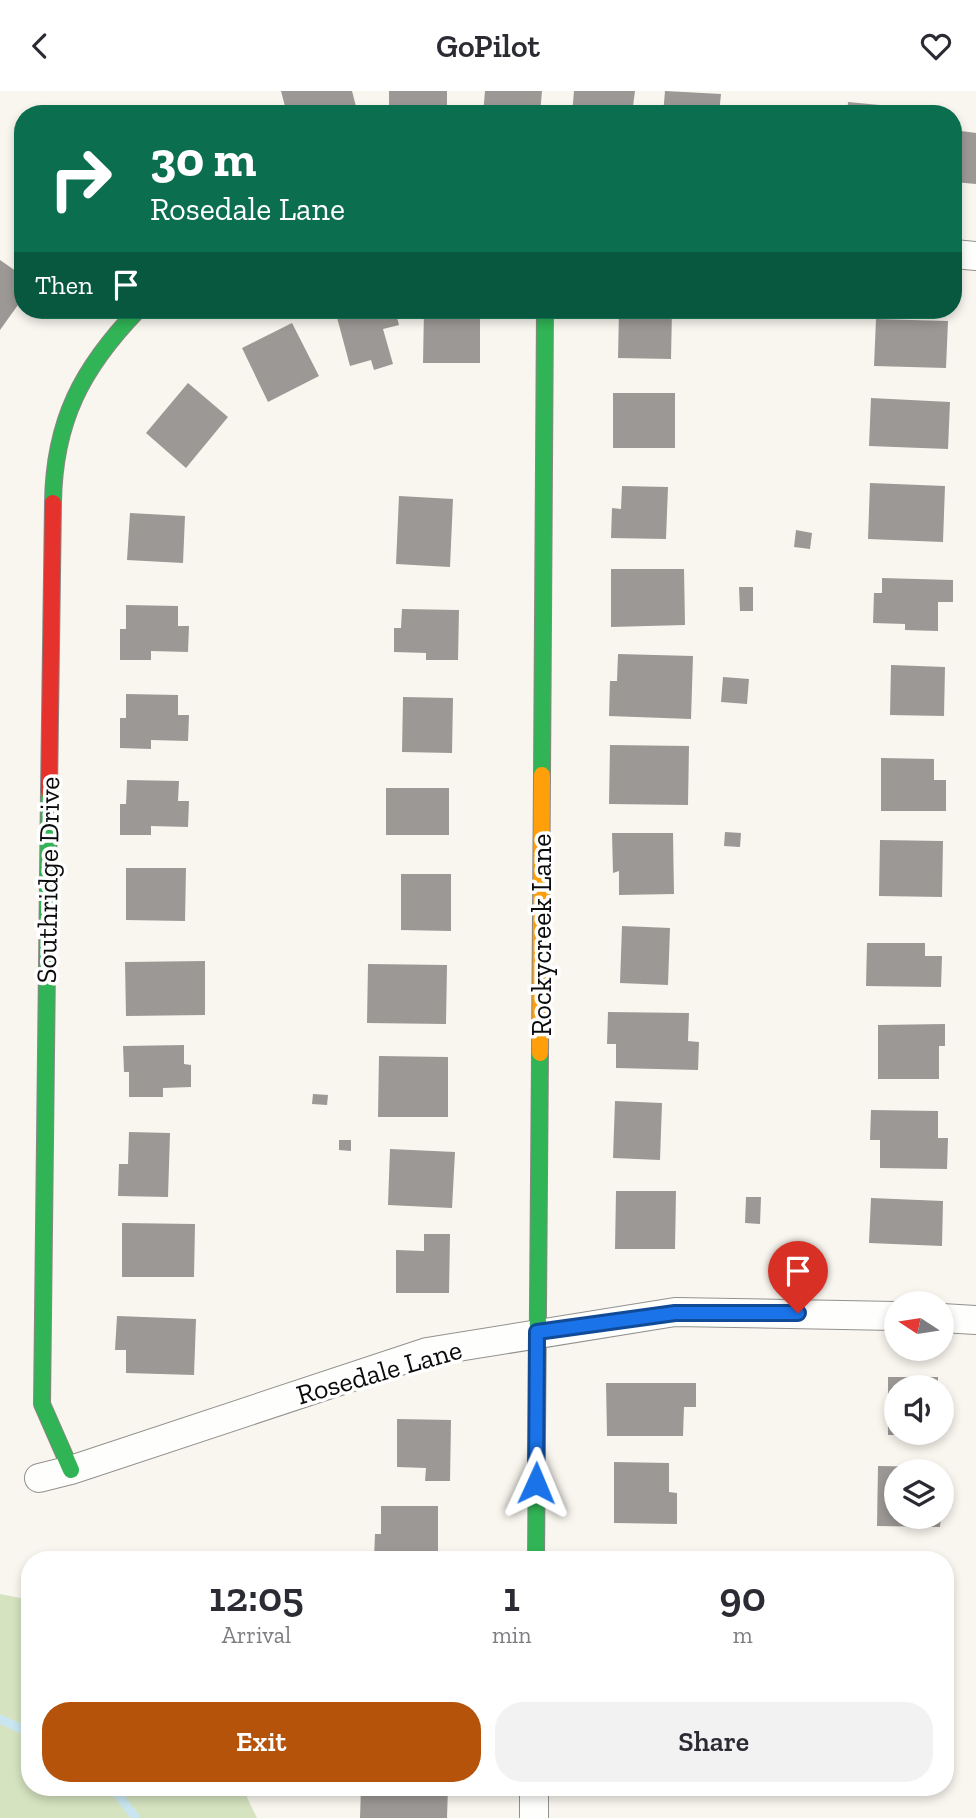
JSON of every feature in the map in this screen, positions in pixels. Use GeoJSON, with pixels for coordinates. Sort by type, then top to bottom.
{"type":"FeatureCollection","features":[{"type":"Feature","properties":{"kind":"street","name":"Southridge Drive"},"geometry":{"type":"LineString","coordinates":[[71,1470],[42,1404],[53,470],[73,395],[115,334],[129,319]]}},
{"type":"Feature","properties":{"kind":"street","name":"Rockycreek Lane"},"geometry":{"type":"LineString","coordinates":[[536,1551],[545,319]]}},
{"type":"Feature","properties":{"kind":"street","name":"Rosedale Lane"},"geometry":{"type":"LineString","coordinates":[[39,1478],[71,1470],[427,1352],[537,1332],[675,1313],[884,1316]]}},
{"type":"Feature","properties":{"kind":"street"},"geometry":{"type":"LineString","coordinates":[[954,1319],[976,1320]]}},
{"type":"Feature","properties":{"kind":"street"},"geometry":{"type":"LineString","coordinates":[[534,1796],[534,1818]]}},
{"type":"Feature","properties":{"kind":"green space"},"geometry":{"type":"Polygon","coordinates":[[[0,1594],[21,1598],[21,1796],[246,1796],[257,1818],[0,1818],[0,1594]]]}},
{"type":"Feature","properties":{"kind":"building"},"geometry":{"type":"Polygon","coordinates":[[[281,91],[352,91],[356,105],[285,105],[281,91]]]}},
{"type":"Feature","properties":{"kind":"building"},"geometry":{"type":"Polygon","coordinates":[[[389,91],[447,91],[447,105],[389,105],[389,91]]]}},
{"type":"Feature","properties":{"kind":"building"},"geometry":{"type":"Polygon","coordinates":[[[485,91],[542,91],[541,105],[484,105],[485,91]]]}},
{"type":"Feature","properties":{"kind":"building"},"geometry":{"type":"Polygon","coordinates":[[[574,91],[635,91],[633,105],[573,105],[574,91]]]}},
{"type":"Feature","properties":{"kind":"building"},"geometry":{"type":"Polygon","coordinates":[[[665,91],[721,94],[720,105],[664,105],[665,91]]]}},
{"type":"Feature","properties":{"kind":"building"},"geometry":{"type":"Polygon","coordinates":[[[848,102],[880,105],[848,105],[848,102]]]}},
{"type":"Feature","properties":{"kind":"building"},"geometry":{"type":"Polygon","coordinates":[[[962,131],[976,133],[976,184],[962,183],[962,131]]]}},
{"type":"Feature","properties":{"kind":"building"},"geometry":{"type":"Polygon","coordinates":[[[0,260],[14,270],[14,311],[0,330],[0,260]]]}},
{"type":"Feature","properties":{"kind":"building"},"geometry":{"type":"Polygon","coordinates":[[[337,319],[397,319],[399,325],[383,329],[393,364],[374,370],[371,360],[350,366],[337,319]]]}},
{"type":"Feature","properties":{"kind":"building"},"geometry":{"type":"Polygon","coordinates":[[[424,319],[480,319],[480,363],[423,363],[424,319]]]}},
{"type":"Feature","properties":{"kind":"building"},"geometry":{"type":"Polygon","coordinates":[[[619,319],[672,319],[671,359],[618,358],[619,319]]]}},
{"type":"Feature","properties":{"kind":"building"},"geometry":{"type":"Polygon","coordinates":[[[876,319],[948,321],[946,368],[874,366],[876,319]]]}},
{"type":"Feature","properties":{"kind":"building"},"geometry":{"type":"Polygon","coordinates":[[[292,323],[319,376],[268,402],[242,348],[292,323]]]}},
{"type":"Feature","properties":{"kind":"building"},"geometry":{"type":"Polygon","coordinates":[[[188,383],[228,417],[186,468],[146,433],[188,383]]]}},
{"type":"Feature","properties":{"kind":"building"},"geometry":{"type":"Polygon","coordinates":[[[613,393],[675,393],[675,448],[613,448],[613,393]]]}},
{"type":"Feature","properties":{"kind":"building"},"geometry":{"type":"Polygon","coordinates":[[[871,398],[950,402],[948,449],[869,446],[871,398]]]}},
{"type":"Feature","properties":{"kind":"building"},"geometry":{"type":"Polygon","coordinates":[[[870,483],[945,486],[943,542],[868,539],[870,483]]]}},
{"type":"Feature","properties":{"kind":"building"},"geometry":{"type":"Polygon","coordinates":[[[622,486],[668,487],[666,539],[611,538],[612,508],[621,509],[622,486]]]}},
{"type":"Feature","properties":{"kind":"building"},"geometry":{"type":"Polygon","coordinates":[[[399,496],[453,499],[450,567],[396,564],[399,496]]]}},
{"type":"Feature","properties":{"kind":"building"},"geometry":{"type":"Polygon","coordinates":[[[130,513],[185,516],[183,563],[127,560],[130,513]]]}},
{"type":"Feature","properties":{"kind":"building"},"geometry":{"type":"Polygon","coordinates":[[[796,530],[812,533],[810,549],[794,547],[796,530]]]}},
{"type":"Feature","properties":{"kind":"building"},"geometry":{"type":"Polygon","coordinates":[[[611,569],[684,569],[685,625],[611,627],[611,569]]]}},
{"type":"Feature","properties":{"kind":"building"},"geometry":{"type":"Polygon","coordinates":[[[882,578],[953,580],[953,602],[938,602],[938,631],[905,630],[905,624],[873,623],[874,593],[882,593],[882,578]]]}},
{"type":"Feature","properties":{"kind":"building"},"geometry":{"type":"Polygon","coordinates":[[[739,587],[753,587],[753,611],[740,611],[739,587]]]}},
{"type":"Feature","properties":{"kind":"building"},"geometry":{"type":"Polygon","coordinates":[[[126,605],[178,606],[178,626],[189,626],[188,652],[151,651],[151,660],[120,660],[120,629],[126,629],[126,605]]]}},
{"type":"Feature","properties":{"kind":"building"},"geometry":{"type":"Polygon","coordinates":[[[402,609],[459,610],[458,660],[426,660],[426,653],[394,652],[394,628],[401,628],[402,609]]]}},
{"type":"Feature","properties":{"kind":"building"},"geometry":{"type":"Polygon","coordinates":[[[618,654],[693,656],[691,719],[609,716],[610,681],[617,681],[618,654]]]}},
{"type":"Feature","properties":{"kind":"building"},"geometry":{"type":"Polygon","coordinates":[[[891,665],[945,667],[944,716],[890,715],[891,665]]]}},
{"type":"Feature","properties":{"kind":"building"},"geometry":{"type":"Polygon","coordinates":[[[723,677],[749,679],[747,704],[721,702],[723,677]]]}},
{"type":"Feature","properties":{"kind":"building"},"geometry":{"type":"Polygon","coordinates":[[[126,694],[178,695],[178,715],[189,715],[188,741],[151,740],[151,749],[120,748],[120,718],[126,718],[126,694]]]}},
{"type":"Feature","properties":{"kind":"building"},"geometry":{"type":"Polygon","coordinates":[[[403,697],[453,698],[452,753],[402,752],[403,697]]]}},
{"type":"Feature","properties":{"kind":"building"},"geometry":{"type":"Polygon","coordinates":[[[610,745],[689,746],[688,805],[609,804],[610,745]]]}},
{"type":"Feature","properties":{"kind":"building"},"geometry":{"type":"Polygon","coordinates":[[[881,758],[934,759],[934,780],[946,780],[946,811],[881,811],[881,758]]]}},
{"type":"Feature","properties":{"kind":"building"},"geometry":{"type":"Polygon","coordinates":[[[127,780],[179,781],[178,801],[189,801],[188,827],[151,826],[151,835],[120,835],[120,804],[126,804],[127,780]]]}},
{"type":"Feature","properties":{"kind":"building"},"geometry":{"type":"Polygon","coordinates":[[[386,788],[449,788],[449,835],[386,835],[386,788]]]}},
{"type":"Feature","properties":{"kind":"building"},"geometry":{"type":"Polygon","coordinates":[[[725,832],[741,833],[740,847],[724,846],[725,832]]]}},
{"type":"Feature","properties":{"kind":"building"},"geometry":{"type":"Polygon","coordinates":[[[612,833],[673,833],[674,894],[619,895],[619,871],[613,873],[612,833]]]}},
{"type":"Feature","properties":{"kind":"building"},"geometry":{"type":"Polygon","coordinates":[[[880,840],[943,841],[942,897],[879,896],[880,840]]]}},
{"type":"Feature","properties":{"kind":"building"},"geometry":{"type":"Polygon","coordinates":[[[126,868],[186,868],[185,921],[126,920],[126,868]]]}},
{"type":"Feature","properties":{"kind":"building"},"geometry":{"type":"Polygon","coordinates":[[[401,874],[451,874],[451,931],[401,930],[401,874]]]}},
{"type":"Feature","properties":{"kind":"building"},"geometry":{"type":"Polygon","coordinates":[[[622,926],[670,928],[668,985],[620,983],[622,926]]]}},
{"type":"Feature","properties":{"kind":"building"},"geometry":{"type":"Polygon","coordinates":[[[867,943],[925,943],[925,956],[942,956],[941,987],[866,986],[867,943]]]}},
{"type":"Feature","properties":{"kind":"building"},"geometry":{"type":"Polygon","coordinates":[[[205,961],[205,1015],[126,1016],[125,962],[205,961]]]}},
{"type":"Feature","properties":{"kind":"building"},"geometry":{"type":"Polygon","coordinates":[[[368,964],[447,965],[446,1024],[367,1023],[368,964]]]}},
{"type":"Feature","properties":{"kind":"building"},"geometry":{"type":"Polygon","coordinates":[[[608,1012],[689,1013],[688,1041],[699,1042],[698,1070],[616,1068],[616,1044],[607,1044],[608,1012]]]}},
{"type":"Feature","properties":{"kind":"building"},"geometry":{"type":"Polygon","coordinates":[[[945,1024],[945,1046],[939,1046],[939,1079],[878,1079],[878,1025],[945,1024]]]}},
{"type":"Feature","properties":{"kind":"building"},"geometry":{"type":"Polygon","coordinates":[[[184,1045],[184,1064],[191,1065],[191,1087],[163,1088],[163,1097],[129,1097],[129,1072],[124,1072],[123,1046],[184,1045]]]}},
{"type":"Feature","properties":{"kind":"building"},"geometry":{"type":"Polygon","coordinates":[[[379,1056],[448,1057],[448,1117],[378,1117],[379,1056]]]}},
{"type":"Feature","properties":{"kind":"building"},"geometry":{"type":"Polygon","coordinates":[[[313,1094],[328,1095],[327,1105],[312,1104],[313,1094]]]}},
{"type":"Feature","properties":{"kind":"building"},"geometry":{"type":"Polygon","coordinates":[[[615,1101],[662,1103],[660,1160],[613,1158],[615,1101]]]}},
{"type":"Feature","properties":{"kind":"building"},"geometry":{"type":"Polygon","coordinates":[[[871,1110],[938,1111],[938,1138],[948,1138],[947,1169],[880,1168],[880,1140],[870,1140],[871,1110]]]}},
{"type":"Feature","properties":{"kind":"building"},"geometry":{"type":"Polygon","coordinates":[[[129,1132],[170,1133],[168,1197],[118,1196],[119,1164],[128,1164],[129,1132]]]}},
{"type":"Feature","properties":{"kind":"building"},"geometry":{"type":"Polygon","coordinates":[[[339,1140],[351,1140],[351,1151],[339,1150],[339,1140]]]}},
{"type":"Feature","properties":{"kind":"building"},"geometry":{"type":"Polygon","coordinates":[[[390,1149],[455,1152],[452,1208],[388,1205],[390,1149]]]}},
{"type":"Feature","properties":{"kind":"building"},"geometry":{"type":"Polygon","coordinates":[[[616,1191],[676,1191],[675,1249],[615,1249],[616,1191]]]}},
{"type":"Feature","properties":{"kind":"building"},"geometry":{"type":"Polygon","coordinates":[[[746,1197],[761,1197],[760,1224],[745,1223],[746,1197]]]}},
{"type":"Feature","properties":{"kind":"building"},"geometry":{"type":"Polygon","coordinates":[[[871,1198],[943,1201],[942,1246],[869,1243],[871,1198]]]}},
{"type":"Feature","properties":{"kind":"building"},"geometry":{"type":"Polygon","coordinates":[[[122,1223],[195,1224],[194,1277],[122,1277],[122,1223]]]}},
{"type":"Feature","properties":{"kind":"building"},"geometry":{"type":"Polygon","coordinates":[[[424,1234],[450,1234],[449,1293],[396,1293],[396,1250],[424,1251],[424,1234]]]}},
{"type":"Feature","properties":{"kind":"building"},"geometry":{"type":"Polygon","coordinates":[[[117,1316],[196,1319],[194,1375],[126,1373],[126,1350],[115,1350],[117,1316]]]}},
{"type":"Feature","properties":{"kind":"building"},"geometry":{"type":"Polygon","coordinates":[[[606,1383],[696,1383],[696,1407],[684,1407],[683,1436],[607,1436],[606,1383]]]}},
{"type":"Feature","properties":{"kind":"building"},"geometry":{"type":"Polygon","coordinates":[[[397,1419],[451,1420],[450,1481],[425,1481],[426,1468],[397,1467],[397,1419]]]}},
{"type":"Feature","properties":{"kind":"building"},"geometry":{"type":"Polygon","coordinates":[[[614,1462],[669,1463],[669,1492],[677,1493],[677,1524],[614,1523],[614,1462]]]}},
{"type":"Feature","properties":{"kind":"building"},"geometry":{"type":"Polygon","coordinates":[[[878,1466],[884,1466],[884,1526],[877,1526],[878,1466]]]}},
{"type":"Feature","properties":{"kind":"building"},"geometry":{"type":"Polygon","coordinates":[[[381,1506],[438,1506],[438,1551],[374,1551],[375,1534],[381,1534],[381,1506]]]}},
{"type":"Feature","properties":{"kind":"building"},"geometry":{"type":"Polygon","coordinates":[[[361,1796],[448,1796],[447,1818],[360,1818],[361,1796]]]}},
{"type":"Feature","properties":{"kind":"waterway"},"geometry":{"type":"LineString","coordinates":[[0,1719],[21,1729]]}},
{"type":"Feature","properties":{"kind":"waterway"},"geometry":{"type":"LineString","coordinates":[[119,1796],[136,1818]]}},
{"type":"Feature","properties":{"kind":"traffic: fast"},"geometry":{"type":"LineString","coordinates":[[53,503],[59,446],[75,397],[101,353],[130,319]]}},
{"type":"Feature","properties":{"kind":"traffic: fast"},"geometry":{"type":"LineString","coordinates":[[542,775],[545,319]]}},
{"type":"Feature","properties":{"kind":"traffic: fast"},"geometry":{"type":"LineString","coordinates":[[49,791],[42,1404],[71,1470]]}},
{"type":"Feature","properties":{"kind":"traffic: fast"},"geometry":{"type":"LineString","coordinates":[[536,1551],[540,1053]]}},
{"type":"Feature","properties":{"kind":"traffic: slow"},"geometry":{"type":"LineString","coordinates":[[540,1053],[542,775]]}},
{"type":"Feature","properties":{"kind":"traffic: jam"},"geometry":{"type":"LineString","coordinates":[[49,791],[53,503]]}},
{"type":"Feature","properties":{"kind":"route"},"geometry":{"type":"LineString","coordinates":[[536,1483],[537,1332],[675,1313],[798,1313]]}}]}
